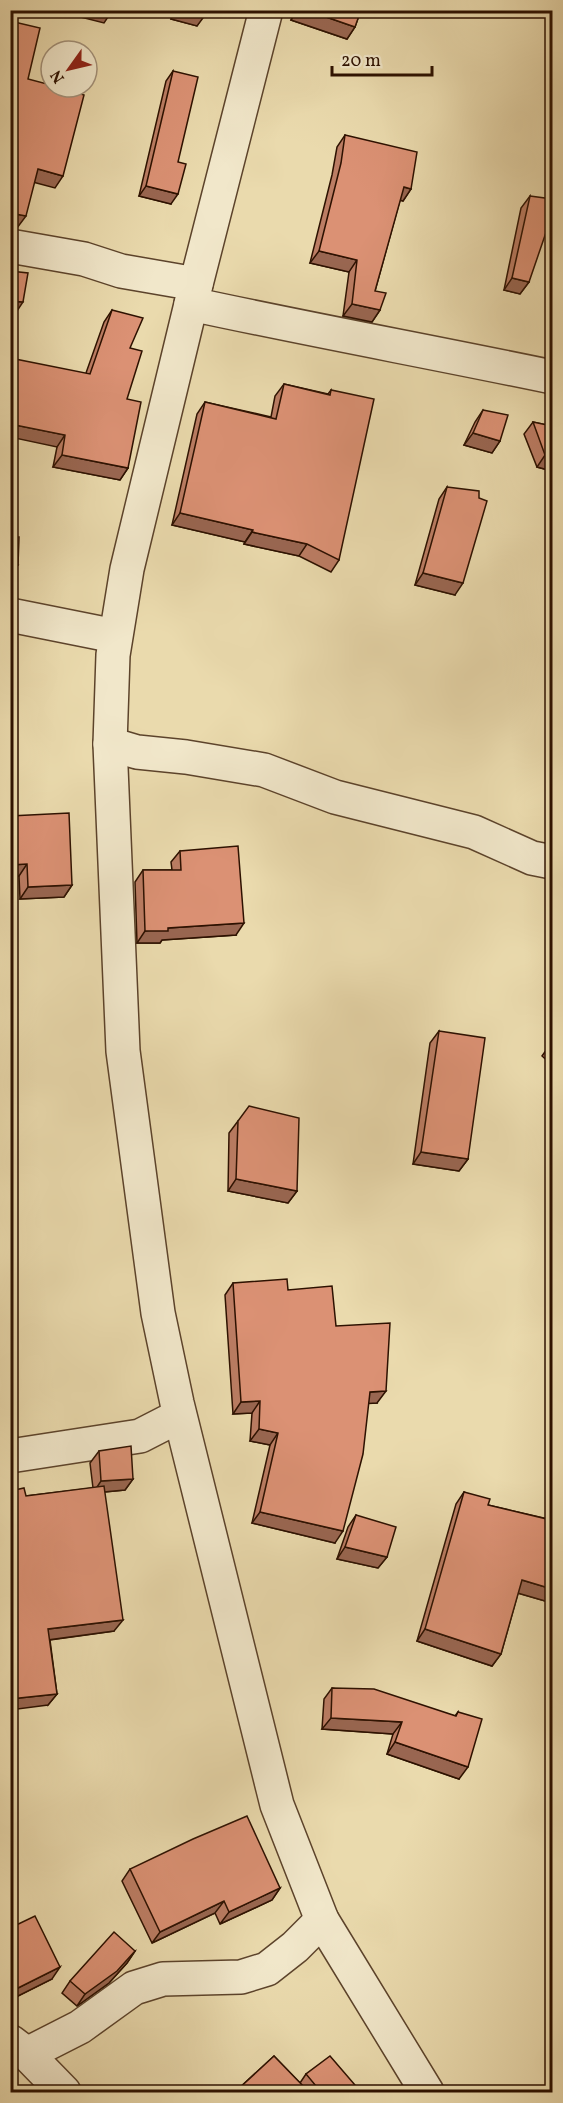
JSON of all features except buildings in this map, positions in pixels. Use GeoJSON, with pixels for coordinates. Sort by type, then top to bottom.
{"type":"FeatureCollection","features":[{"type":"Feature","properties":{"kind":"street"},"geometry":{"type":"LineString","coordinates":[[266,10],[193,294],[127,569],[115,636],[110,744],[123,1051],[158,1312],[179,1416],[277,1805],[322,1920],[427,2092]]}},
{"type":"Feature","properties":{"kind":"street"},"geometry":{"type":"LineString","coordinates":[[10,246],[84,259],[193,294],[382,345],[459,357],[552,377]]}},
{"type":"Feature","properties":{"kind":"street"},"geometry":{"type":"LineString","coordinates":[[10,615],[115,636]]}},
{"type":"Feature","properties":{"kind":"street"},"geometry":{"type":"LineString","coordinates":[[110,744],[137,752],[186,757],[264,770],[335,797],[474,832],[532,858],[552,862]]}},
{"type":"Feature","properties":{"kind":"street"},"geometry":{"type":"LineString","coordinates":[[10,1456],[140,1436],[179,1416]]}},
{"type":"Feature","properties":{"kind":"street"},"geometry":{"type":"LineString","coordinates":[[64,2092],[17,2054],[80,2027],[134,1988],[163,1979],[240,1977],[267,1969],[295,1947],[322,1920]]}}]}
